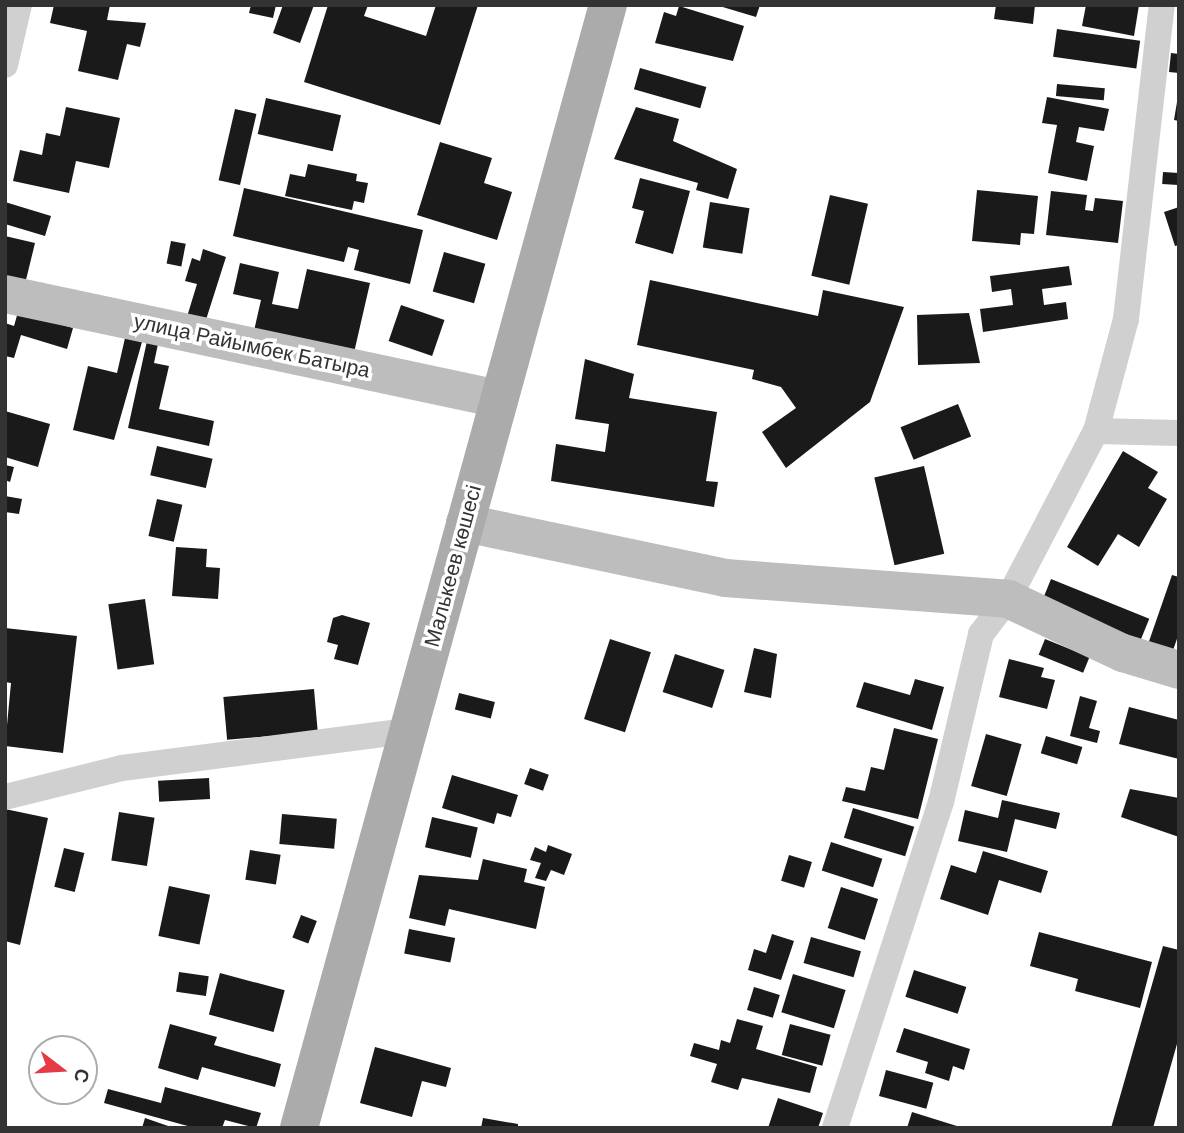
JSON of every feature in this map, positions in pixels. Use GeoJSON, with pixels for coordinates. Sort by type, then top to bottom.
{"type":"FeatureCollection","features":[{"type":"Feature","properties":{"kind":"main road","name":"Малькеев көшесі"},"geometry":{"type":"LineString","coordinates":[[299,1128],[608,5]]}},
{"type":"Feature","properties":{"kind":"street"},"geometry":{"type":"LineString","coordinates":[[5,65],[19,5]]}},
{"type":"Feature","properties":{"kind":"street"},"geometry":{"type":"LineString","coordinates":[[835,1128],[941,802],[981,634],[1007,599],[1096,431],[1126,318],[1162,5]]}},
{"type":"Feature","properties":{"kind":"street","name":"улица Райымбек Батыра"},"geometry":{"type":"LineString","coordinates":[[5,294],[499,398]]}},
{"type":"Feature","properties":{"kind":"street"},"geometry":{"type":"LineString","coordinates":[[1096,431],[1179,433]]}},
{"type":"Feature","properties":{"kind":"street"},"geometry":{"type":"LineString","coordinates":[[465,523],[724,578],[1007,599],[1124,653],[1179,670]]}},
{"type":"Feature","properties":{"kind":"street"},"geometry":{"type":"LineString","coordinates":[[5,797],[122,768],[408,731]]}},
{"type":"Feature","properties":{"kind":"building"},"geometry":{"type":"Polygon","coordinates":[[[54,5],[110,5],[107,20],[146,23],[140,47],[127,44],[118,80],[78,71],[87,31],[50,23],[54,5]]]}},
{"type":"Feature","properties":{"kind":"building"},"geometry":{"type":"Polygon","coordinates":[[[251,5],[276,5],[273,18],[249,13],[251,5]]]}},
{"type":"Feature","properties":{"kind":"building"},"geometry":{"type":"Polygon","coordinates":[[[283,5],[314,5],[300,43],[273,33],[283,5]]]}},
{"type":"Feature","properties":{"kind":"building"},"geometry":{"type":"Polygon","coordinates":[[[328,5],[368,5],[364,16],[426,36],[436,5],[478,5],[440,125],[304,82],[328,5]]]}},
{"type":"Feature","properties":{"kind":"building"},"geometry":{"type":"Polygon","coordinates":[[[716,5],[760,5],[756,17],[716,5]]]}},
{"type":"Feature","properties":{"kind":"building"},"geometry":{"type":"Polygon","coordinates":[[[996,5],[1035,5],[1033,24],[994,19],[996,5]]]}},
{"type":"Feature","properties":{"kind":"building"},"geometry":{"type":"Polygon","coordinates":[[[1086,5],[1139,5],[1134,36],[1082,26],[1086,5]]]}},
{"type":"Feature","properties":{"kind":"building"},"geometry":{"type":"Polygon","coordinates":[[[679,6],[744,26],[733,61],[655,43],[664,12],[676,16],[679,6]]]}},
{"type":"Feature","properties":{"kind":"building"},"geometry":{"type":"Polygon","coordinates":[[[1057,29],[1140,41],[1136,68],[1053,57],[1057,29]]]}},
{"type":"Feature","properties":{"kind":"building"},"geometry":{"type":"Polygon","coordinates":[[[1171,53],[1179,54],[1179,73],[1169,72],[1171,53]]]}},
{"type":"Feature","properties":{"kind":"building"},"geometry":{"type":"Polygon","coordinates":[[[640,68],[706,87],[700,108],[634,89],[640,68]]]}},
{"type":"Feature","properties":{"kind":"building"},"geometry":{"type":"Polygon","coordinates":[[[1057,84],[1105,88],[1104,100],[1056,96],[1057,84]]]}},
{"type":"Feature","properties":{"kind":"building"},"geometry":{"type":"Polygon","coordinates":[[[1179,90],[1179,121],[1174,120],[1179,90]]]}},
{"type":"Feature","properties":{"kind":"building"},"geometry":{"type":"Polygon","coordinates":[[[1047,97],[1109,109],[1104,131],[1079,127],[1076,142],[1094,146],[1087,181],[1048,173],[1057,125],[1042,123],[1047,97]]]}},
{"type":"Feature","properties":{"kind":"building"},"geometry":{"type":"Polygon","coordinates":[[[266,98],[341,115],[333,151],[258,134],[266,98]]]}},
{"type":"Feature","properties":{"kind":"building"},"geometry":{"type":"Polygon","coordinates":[[[66,107],[120,118],[109,168],[76,161],[69,193],[13,181],[20,150],[42,155],[46,133],[60,136],[66,107]]]}},
{"type":"Feature","properties":{"kind":"building"},"geometry":{"type":"Polygon","coordinates":[[[636,107],[679,119],[673,141],[737,169],[728,199],[696,190],[698,183],[614,159],[636,107]]]}},
{"type":"Feature","properties":{"kind":"building"},"geometry":{"type":"Polygon","coordinates":[[[235,109],[256,114],[240,185],[219,180],[235,109]]]}},
{"type":"Feature","properties":{"kind":"building"},"geometry":{"type":"Polygon","coordinates":[[[440,142],[492,158],[484,183],[512,192],[497,240],[417,215],[440,142]]]}},
{"type":"Feature","properties":{"kind":"building"},"geometry":{"type":"Polygon","coordinates":[[[308,164],[357,174],[356,181],[368,183],[364,203],[354,201],[352,210],[285,196],[290,174],[305,177],[308,164]]]}},
{"type":"Feature","properties":{"kind":"building"},"geometry":{"type":"Polygon","coordinates":[[[1163,172],[1179,173],[1178,185],[1162,184],[1163,172]]]}},
{"type":"Feature","properties":{"kind":"building"},"geometry":{"type":"Polygon","coordinates":[[[640,178],[690,191],[673,254],[635,243],[644,211],[632,208],[640,178]]]}},
{"type":"Feature","properties":{"kind":"building"},"geometry":{"type":"Polygon","coordinates":[[[244,188],[423,230],[410,284],[354,270],[359,250],[348,247],[344,262],[233,236],[244,188]]]}},
{"type":"Feature","properties":{"kind":"building"},"geometry":{"type":"Polygon","coordinates":[[[977,190],[1038,196],[1034,234],[1021,233],[1020,245],[972,241],[977,190]]]}},
{"type":"Feature","properties":{"kind":"building"},"geometry":{"type":"Polygon","coordinates":[[[1051,191],[1087,195],[1085,210],[1093,211],[1095,198],[1123,201],[1118,243],[1046,235],[1051,191]]]}},
{"type":"Feature","properties":{"kind":"building"},"geometry":{"type":"Polygon","coordinates":[[[830,195],[868,204],[849,285],[811,276],[830,195]]]}},
{"type":"Feature","properties":{"kind":"building"},"geometry":{"type":"Polygon","coordinates":[[[5,202],[51,216],[45,236],[5,224],[5,202]]]}},
{"type":"Feature","properties":{"kind":"building"},"geometry":{"type":"Polygon","coordinates":[[[710,202],[750,208],[742,254],[703,247],[710,202]]]}},
{"type":"Feature","properties":{"kind":"building"},"geometry":{"type":"Polygon","coordinates":[[[1179,207],[1179,245],[1175,246],[1164,212],[1179,207]]]}},
{"type":"Feature","properties":{"kind":"building"},"geometry":{"type":"Polygon","coordinates":[[[5,236],[35,243],[25,284],[5,279],[5,236]]]}},
{"type":"Feature","properties":{"kind":"building"},"geometry":{"type":"Polygon","coordinates":[[[171,241],[186,244],[181,266],[167,264],[171,241]]]}},
{"type":"Feature","properties":{"kind":"building"},"geometry":{"type":"Polygon","coordinates":[[[203,249],[226,257],[204,326],[186,320],[197,284],[185,281],[192,258],[200,261],[203,249]]]}},
{"type":"Feature","properties":{"kind":"building"},"geometry":{"type":"Polygon","coordinates":[[[444,252],[485,264],[474,303],[433,291],[444,252]]]}},
{"type":"Feature","properties":{"kind":"building"},"geometry":{"type":"Polygon","coordinates":[[[240,263],[279,272],[272,304],[298,309],[307,269],[370,283],[353,357],[253,335],[261,300],[233,294],[240,263]]]}},
{"type":"Feature","properties":{"kind":"building"},"geometry":{"type":"Polygon","coordinates":[[[1069,266],[1072,285],[1042,289],[1044,305],[1066,302],[1068,319],[983,332],[980,309],[1013,305],[1011,289],[992,292],[990,276],[1069,266]]]}},
{"type":"Feature","properties":{"kind":"building"},"geometry":{"type":"Polygon","coordinates":[[[650,280],[818,316],[823,290],[904,307],[870,402],[786,468],[762,432],[796,408],[781,387],[752,379],[754,370],[637,345],[650,280]]]}},
{"type":"Feature","properties":{"kind":"building"},"geometry":{"type":"Polygon","coordinates":[[[401,305],[444,320],[432,356],[389,341],[401,305]]]}},
{"type":"Feature","properties":{"kind":"building"},"geometry":{"type":"Polygon","coordinates":[[[18,312],[73,328],[67,349],[21,335],[14,358],[5,356],[5,323],[14,326],[18,312]]]}},
{"type":"Feature","properties":{"kind":"building"},"geometry":{"type":"Polygon","coordinates":[[[969,313],[980,363],[918,365],[917,315],[969,313]]]}},
{"type":"Feature","properties":{"kind":"building"},"geometry":{"type":"Polygon","coordinates":[[[125,338],[142,342],[114,440],[73,430],[88,366],[117,373],[125,338]]]}},
{"type":"Feature","properties":{"kind":"building"},"geometry":{"type":"Polygon","coordinates":[[[147,341],[158,344],[154,363],[169,366],[159,409],[214,421],[209,446],[128,428],[147,341]]]}},
{"type":"Feature","properties":{"kind":"building"},"geometry":{"type":"Polygon","coordinates":[[[585,359],[634,374],[629,398],[717,412],[706,481],[718,482],[714,507],[551,481],[556,444],[605,452],[609,424],[575,419],[585,359]]]}},
{"type":"Feature","properties":{"kind":"building"},"geometry":{"type":"Polygon","coordinates":[[[958,404],[971,436],[914,460],[901,427],[958,404]]]}},
{"type":"Feature","properties":{"kind":"building"},"geometry":{"type":"Polygon","coordinates":[[[5,411],[50,424],[38,467],[5,457],[5,411]]]}},
{"type":"Feature","properties":{"kind":"building"},"geometry":{"type":"Polygon","coordinates":[[[157,446],[213,459],[206,488],[150,475],[157,446]]]}},
{"type":"Feature","properties":{"kind":"building"},"geometry":{"type":"Polygon","coordinates":[[[1123,451],[1158,472],[1148,488],[1167,499],[1139,547],[1118,534],[1098,566],[1067,547],[1123,451]]]}},
{"type":"Feature","properties":{"kind":"building"},"geometry":{"type":"Polygon","coordinates":[[[5,465],[14,467],[10,482],[5,480],[5,465]]]}},
{"type":"Feature","properties":{"kind":"building"},"geometry":{"type":"Polygon","coordinates":[[[924,466],[944,554],[895,565],[874,477],[924,466]]]}},
{"type":"Feature","properties":{"kind":"building"},"geometry":{"type":"Polygon","coordinates":[[[5,496],[22,499],[19,514],[5,512],[5,496]]]}},
{"type":"Feature","properties":{"kind":"building"},"geometry":{"type":"Polygon","coordinates":[[[157,499],[182,505],[174,542],[148,536],[157,499]]]}},
{"type":"Feature","properties":{"kind":"building"},"geometry":{"type":"Polygon","coordinates":[[[176,547],[207,549],[206,567],[220,568],[218,599],[172,596],[176,547]]]}},
{"type":"Feature","properties":{"kind":"building"},"geometry":{"type":"Polygon","coordinates":[[[1172,575],[1179,577],[1179,633],[1170,659],[1146,650],[1172,575]]]}},
{"type":"Feature","properties":{"kind":"building"},"geometry":{"type":"Polygon","coordinates":[[[1051,579],[1149,619],[1140,643],[1041,603],[1051,579]]]}},
{"type":"Feature","properties":{"kind":"building"},"geometry":{"type":"Polygon","coordinates":[[[145,599],[154,664],[118,670],[108,604],[145,599]]]}},
{"type":"Feature","properties":{"kind":"building"},"geometry":{"type":"Polygon","coordinates":[[[342,615],[370,623],[358,665],[334,659],[338,645],[327,642],[333,618],[342,615]]]}},
{"type":"Feature","properties":{"kind":"building"},"geometry":{"type":"Polygon","coordinates":[[[5,628],[77,636],[63,753],[5,746],[11,683],[5,682],[5,628]]]}},
{"type":"Feature","properties":{"kind":"building"},"geometry":{"type":"Polygon","coordinates":[[[610,639],[651,652],[625,732],[584,719],[610,639]]]}},
{"type":"Feature","properties":{"kind":"building"},"geometry":{"type":"Polygon","coordinates":[[[1045,639],[1090,657],[1083,673],[1039,655],[1045,639]]]}},
{"type":"Feature","properties":{"kind":"building"},"geometry":{"type":"Polygon","coordinates":[[[754,648],[777,654],[771,698],[744,692],[754,648]]]}},
{"type":"Feature","properties":{"kind":"building"},"geometry":{"type":"Polygon","coordinates":[[[675,654],[724,670],[712,708],[663,692],[675,654]]]}},
{"type":"Feature","properties":{"kind":"building"},"geometry":{"type":"Polygon","coordinates":[[[1009,659],[1044,668],[1041,677],[1055,680],[1047,709],[999,697],[1009,659]]]}},
{"type":"Feature","properties":{"kind":"building"},"geometry":{"type":"Polygon","coordinates":[[[915,679],[944,687],[932,730],[856,707],[864,682],[910,695],[915,679]]]}},
{"type":"Feature","properties":{"kind":"building"},"geometry":{"type":"Polygon","coordinates":[[[314,689],[318,732],[227,740],[223,697],[314,689]]]}},
{"type":"Feature","properties":{"kind":"building"},"geometry":{"type":"Polygon","coordinates":[[[459,693],[495,702],[491,718],[455,709],[459,693]]]}},
{"type":"Feature","properties":{"kind":"building"},"geometry":{"type":"Polygon","coordinates":[[[1080,696],[1097,701],[1089,728],[1100,731],[1097,743],[1070,736],[1080,696]]]}},
{"type":"Feature","properties":{"kind":"building"},"geometry":{"type":"Polygon","coordinates":[[[1129,707],[1179,720],[1179,759],[1119,744],[1129,707]]]}},
{"type":"Feature","properties":{"kind":"building"},"geometry":{"type":"Polygon","coordinates":[[[894,728],[938,739],[918,819],[842,801],[846,787],[865,791],[871,767],[884,770],[894,728]]]}},
{"type":"Feature","properties":{"kind":"building"},"geometry":{"type":"Polygon","coordinates":[[[986,734],[1022,744],[1007,796],[971,786],[986,734]]]}},
{"type":"Feature","properties":{"kind":"building"},"geometry":{"type":"Polygon","coordinates":[[[1046,736],[1082,747],[1077,764],[1041,753],[1046,736]]]}},
{"type":"Feature","properties":{"kind":"building"},"geometry":{"type":"Polygon","coordinates":[[[530,768],[549,775],[543,791],[524,784],[530,768]]]}},
{"type":"Feature","properties":{"kind":"building"},"geometry":{"type":"Polygon","coordinates":[[[452,775],[518,795],[511,817],[497,813],[494,824],[442,808],[452,775]]]}},
{"type":"Feature","properties":{"kind":"building"},"geometry":{"type":"Polygon","coordinates":[[[209,778],[210,799],[159,802],[158,781],[209,778]]]}},
{"type":"Feature","properties":{"kind":"building"},"geometry":{"type":"Polygon","coordinates":[[[1130,789],[1179,798],[1179,837],[1121,817],[1130,789]]]}},
{"type":"Feature","properties":{"kind":"building"},"geometry":{"type":"Polygon","coordinates":[[[1002,800],[1060,813],[1056,829],[1015,819],[1007,852],[958,841],[965,810],[998,818],[1002,800]]]}},
{"type":"Feature","properties":{"kind":"building"},"geometry":{"type":"Polygon","coordinates":[[[853,808],[914,827],[905,856],[844,838],[853,808]]]}},
{"type":"Feature","properties":{"kind":"building"},"geometry":{"type":"Polygon","coordinates":[[[5,809],[48,818],[20,945],[5,941],[5,809]]]}},
{"type":"Feature","properties":{"kind":"building"},"geometry":{"type":"Polygon","coordinates":[[[119,812],[155,818],[147,866],[111,860],[119,812]]]}},
{"type":"Feature","properties":{"kind":"building"},"geometry":{"type":"Polygon","coordinates":[[[282,814],[337,819],[334,849],[279,844],[282,814]]]}},
{"type":"Feature","properties":{"kind":"building"},"geometry":{"type":"Polygon","coordinates":[[[432,817],[478,828],[471,858],[425,847],[432,817]]]}},
{"type":"Feature","properties":{"kind":"building"},"geometry":{"type":"Polygon","coordinates":[[[831,842],[882,859],[873,887],[822,871],[831,842]]]}},
{"type":"Feature","properties":{"kind":"building"},"geometry":{"type":"Polygon","coordinates":[[[548,845],[572,854],[564,875],[551,870],[546,881],[535,878],[541,863],[530,860],[535,847],[546,852],[548,845]]]}},
{"type":"Feature","properties":{"kind":"building"},"geometry":{"type":"Polygon","coordinates":[[[64,848],[84,853],[75,892],[54,887],[64,848]]]}},
{"type":"Feature","properties":{"kind":"building"},"geometry":{"type":"Polygon","coordinates":[[[250,850],[281,855],[276,884],[245,880],[250,850]]]}},
{"type":"Feature","properties":{"kind":"building"},"geometry":{"type":"Polygon","coordinates":[[[983,851],[1048,871],[1041,893],[999,880],[988,915],[940,899],[951,865],[976,873],[983,851]]]}},
{"type":"Feature","properties":{"kind":"building"},"geometry":{"type":"Polygon","coordinates":[[[789,855],[812,862],[804,888],[781,881],[789,855]]]}},
{"type":"Feature","properties":{"kind":"building"},"geometry":{"type":"Polygon","coordinates":[[[483,859],[527,869],[524,882],[545,887],[536,929],[449,909],[445,926],[409,918],[419,875],[478,880],[483,859]]]}},
{"type":"Feature","properties":{"kind":"building"},"geometry":{"type":"Polygon","coordinates":[[[169,886],[210,895],[199,945],[158,936],[169,886]]]}},
{"type":"Feature","properties":{"kind":"building"},"geometry":{"type":"Polygon","coordinates":[[[841,887],[878,899],[865,940],[828,928],[841,887]]]}},
{"type":"Feature","properties":{"kind":"building"},"geometry":{"type":"Polygon","coordinates":[[[301,915],[317,921],[308,943],[292,937],[301,915]]]}},
{"type":"Feature","properties":{"kind":"building"},"geometry":{"type":"Polygon","coordinates":[[[409,929],[455,938],[450,963],[404,954],[409,929]]]}},
{"type":"Feature","properties":{"kind":"building"},"geometry":{"type":"Polygon","coordinates":[[[1039,932],[1152,962],[1140,1008],[1075,991],[1078,979],[1030,966],[1039,932]]]}},
{"type":"Feature","properties":{"kind":"building"},"geometry":{"type":"Polygon","coordinates":[[[772,934],[794,941],[781,980],[748,970],[754,949],[766,953],[772,934]]]}},
{"type":"Feature","properties":{"kind":"building"},"geometry":{"type":"Polygon","coordinates":[[[811,937],[861,951],[854,977],[804,963],[811,937]]]}},
{"type":"Feature","properties":{"kind":"building"},"geometry":{"type":"Polygon","coordinates":[[[1163,946],[1179,950],[1179,1037],[1153,1128],[1111,1128],[1163,946]]]}},
{"type":"Feature","properties":{"kind":"building"},"geometry":{"type":"Polygon","coordinates":[[[914,970],[966,987],[958,1014],[905,997],[914,970]]]}},
{"type":"Feature","properties":{"kind":"building"},"geometry":{"type":"Polygon","coordinates":[[[179,972],[209,976],[206,996],[176,992],[179,972]]]}},
{"type":"Feature","properties":{"kind":"building"},"geometry":{"type":"Polygon","coordinates":[[[220,973],[285,990],[274,1032],[209,1015],[220,973]]]}},
{"type":"Feature","properties":{"kind":"building"},"geometry":{"type":"Polygon","coordinates":[[[793,974],[846,990],[834,1028],[781,1012],[793,974]]]}},
{"type":"Feature","properties":{"kind":"building"},"geometry":{"type":"Polygon","coordinates":[[[754,987],[780,995],[773,1018],[747,1010],[754,987]]]}},
{"type":"Feature","properties":{"kind":"building"},"geometry":{"type":"Polygon","coordinates":[[[737,1019],[763,1026],[756,1049],[817,1067],[810,1093],[742,1078],[738,1090],[711,1082],[717,1064],[690,1056],[694,1043],[719,1050],[721,1040],[730,1043],[737,1019]]]}},
{"type":"Feature","properties":{"kind":"building"},"geometry":{"type":"Polygon","coordinates":[[[170,1024],[217,1037],[214,1045],[281,1064],[275,1087],[202,1067],[198,1080],[158,1068],[170,1024]]]}},
{"type":"Feature","properties":{"kind":"building"},"geometry":{"type":"Polygon","coordinates":[[[790,1024],[831,1035],[822,1066],[782,1055],[790,1024]]]}},
{"type":"Feature","properties":{"kind":"building"},"geometry":{"type":"Polygon","coordinates":[[[904,1028],[970,1049],[964,1070],[953,1066],[949,1081],[925,1073],[928,1062],[896,1052],[904,1028]]]}},
{"type":"Feature","properties":{"kind":"building"},"geometry":{"type":"Polygon","coordinates":[[[375,1047],[451,1068],[446,1087],[422,1081],[412,1117],[360,1103],[375,1047]]]}},
{"type":"Feature","properties":{"kind":"building"},"geometry":{"type":"Polygon","coordinates":[[[886,1070],[933,1083],[926,1109],[879,1096],[886,1070]]]}},
{"type":"Feature","properties":{"kind":"building"},"geometry":{"type":"Polygon","coordinates":[[[165,1087],[261,1113],[256,1128],[225,1120],[222,1128],[195,1128],[104,1103],[108,1089],[161,1103],[165,1087]]]}},
{"type":"Feature","properties":{"kind":"building"},"geometry":{"type":"Polygon","coordinates":[[[778,1098],[823,1113],[818,1128],[768,1128],[778,1098]]]}},
{"type":"Feature","properties":{"kind":"building"},"geometry":{"type":"Polygon","coordinates":[[[912,1112],[960,1127],[960,1128],[907,1128],[912,1112]]]}},
{"type":"Feature","properties":{"kind":"building"},"geometry":{"type":"Polygon","coordinates":[[[145,1118],[171,1127],[171,1128],[142,1128],[145,1118]]]}},
{"type":"Feature","properties":{"kind":"building"},"geometry":{"type":"Polygon","coordinates":[[[483,1118],[518,1124],[518,1128],[481,1128],[483,1118]]]}}]}
